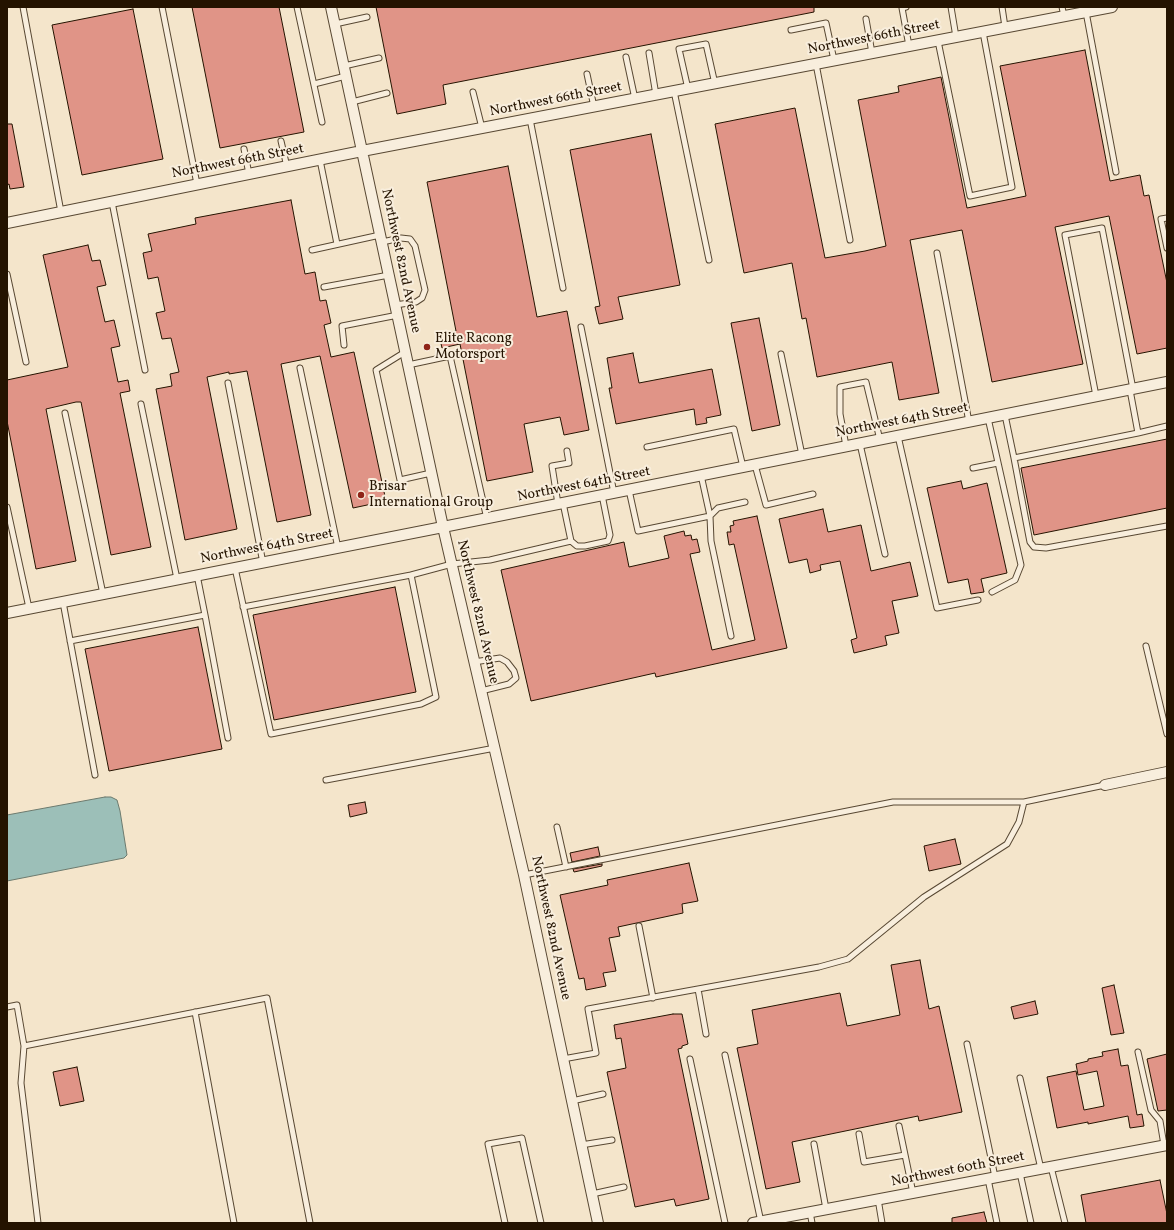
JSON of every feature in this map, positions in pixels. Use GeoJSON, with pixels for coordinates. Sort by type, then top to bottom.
{"type":"FeatureCollection","features":[{"type":"Feature","properties":{"kind":"street","name":"Northwest 82nd Avenue"},"geometry":{"type":"LineString","coordinates":[[331,7],[431,473],[524,876],[598,1223]]}},
{"type":"Feature","properties":{"kind":"street","name":"Northwest 66th Street"},"geometry":{"type":"LineString","coordinates":[[7,223],[362,151],[938,41],[1005,27],[1063,12],[1112,7]]}},
{"type":"Feature","properties":{"kind":"street","name":"Northwest 64th Street"},"geometry":{"type":"LineString","coordinates":[[7,612],[561,504],[1167,382]]}},
{"type":"Feature","properties":{"kind":"street"},"geometry":{"type":"LineString","coordinates":[[1105,786],[1167,772]]}},
{"type":"Feature","properties":{"kind":"street","name":"Northwest 60th Street"},"geometry":{"type":"LineString","coordinates":[[757,1222],[1166,1145]]}},
{"type":"Feature","properties":{"kind":"lane"},"geometry":{"type":"LineString","coordinates":[[23,7],[61,212]]}},
{"type":"Feature","properties":{"kind":"lane"},"geometry":{"type":"LineString","coordinates":[[162,7],[197,185]]}},
{"type":"Feature","properties":{"kind":"lane"},"geometry":{"type":"LineString","coordinates":[[297,7],[322,122]]}},
{"type":"Feature","properties":{"kind":"lane"},"geometry":{"type":"LineString","coordinates":[[906,7],[902,8],[909,46]]}},
{"type":"Feature","properties":{"kind":"lane"},"geometry":{"type":"LineString","coordinates":[[951,7],[956,37]]}},
{"type":"Feature","properties":{"kind":"lane"},"geometry":{"type":"LineString","coordinates":[[1002,7],[1005,27]]}},
{"type":"Feature","properties":{"kind":"lane"},"geometry":{"type":"LineString","coordinates":[[1093,10],[1116,172]]}},
{"type":"Feature","properties":{"kind":"lane"},"geometry":{"type":"LineString","coordinates":[[335,24],[368,17]]}},
{"type":"Feature","properties":{"kind":"lane"},"geometry":{"type":"LineString","coordinates":[[866,18],[872,53]]}},
{"type":"Feature","properties":{"kind":"lane"},"geometry":{"type":"LineString","coordinates":[[791,30],[826,23],[834,60]]}},
{"type":"Feature","properties":{"kind":"lane"},"geometry":{"type":"LineString","coordinates":[[938,41],[970,196],[1012,187],[983,32]]}},
{"type":"Feature","properties":{"kind":"lane"},"geometry":{"type":"LineString","coordinates":[[688,89],[679,49],[706,44],[714,84]]}},
{"type":"Feature","properties":{"kind":"lane"},"geometry":{"type":"LineString","coordinates":[[649,53],[656,95]]}},
{"type":"Feature","properties":{"kind":"lane"},"geometry":{"type":"LineString","coordinates":[[626,57],[635,99]]}},
{"type":"Feature","properties":{"kind":"lane"},"geometry":{"type":"LineString","coordinates":[[314,84],[379,58]]}},
{"type":"Feature","properties":{"kind":"lane"},"geometry":{"type":"LineString","coordinates":[[816,64],[850,240]]}},
{"type":"Feature","properties":{"kind":"lane"},"geometry":{"type":"LineString","coordinates":[[587,74],[594,107]]}},
{"type":"Feature","properties":{"kind":"lane"},"geometry":{"type":"LineString","coordinates":[[674,91],[709,260]]}},
{"type":"Feature","properties":{"kind":"lane"},"geometry":{"type":"LineString","coordinates":[[473,92],[482,128]]}},
{"type":"Feature","properties":{"kind":"lane"},"geometry":{"type":"LineString","coordinates":[[352,102],[387,93]]}},
{"type":"Feature","properties":{"kind":"lane"},"geometry":{"type":"LineString","coordinates":[[530,119],[563,288]]}},
{"type":"Feature","properties":{"kind":"lane"},"geometry":{"type":"LineString","coordinates":[[281,141],[287,167]]}},
{"type":"Feature","properties":{"kind":"lane"},"geometry":{"type":"LineString","coordinates":[[244,149],[249,174]]}},
{"type":"Feature","properties":{"kind":"lane"},"geometry":{"type":"LineString","coordinates":[[320,160],[337,244]]}},
{"type":"Feature","properties":{"kind":"lane"},"geometry":{"type":"LineString","coordinates":[[112,202],[145,370]]}},
{"type":"Feature","properties":{"kind":"lane"},"geometry":{"type":"LineString","coordinates":[[1167,218],[1161,219],[1167,248]]}},
{"type":"Feature","properties":{"kind":"lane"},"geometry":{"type":"LineString","coordinates":[[1096,396],[1065,235],[1102,228],[1132,389],[1138,433]]}},
{"type":"Feature","properties":{"kind":"lane"},"geometry":{"type":"LineString","coordinates":[[312,250],[337,244],[381,238],[410,239],[415,246],[425,290],[422,298],[416,302],[395,305]]}},
{"type":"Feature","properties":{"kind":"lane"},"geometry":{"type":"LineString","coordinates":[[937,253],[969,422]]}},
{"type":"Feature","properties":{"kind":"lane"},"geometry":{"type":"LineString","coordinates":[[7,274],[26,362]]}},
{"type":"Feature","properties":{"kind":"lane"},"geometry":{"type":"LineString","coordinates":[[324,287],[389,275]]}},
{"type":"Feature","properties":{"kind":"lane"},"geometry":{"type":"LineString","coordinates":[[344,344],[342,326],[398,315]]}},
{"type":"Feature","properties":{"kind":"lane"},"geometry":{"type":"LineString","coordinates":[[582,327],[614,493]]}},
{"type":"Feature","properties":{"kind":"lane"},"geometry":{"type":"LineString","coordinates":[[405,352],[376,370],[400,480],[431,473]]}},
{"type":"Feature","properties":{"kind":"lane"},"geometry":{"type":"LineString","coordinates":[[782,354],[802,455]]}},
{"type":"Feature","properties":{"kind":"lane"},"geometry":{"type":"LineString","coordinates":[[408,365],[450,356],[487,518]]}},
{"type":"Feature","properties":{"kind":"lane"},"geometry":{"type":"LineString","coordinates":[[300,368],[338,548]]}},
{"type":"Feature","properties":{"kind":"lane"},"geometry":{"type":"LineString","coordinates":[[846,446],[840,414],[840,386],[866,382],[880,440]]}},
{"type":"Feature","properties":{"kind":"lane"},"geometry":{"type":"LineString","coordinates":[[228,383],[263,562]]}},
{"type":"Feature","properties":{"kind":"lane"},"geometry":{"type":"LineString","coordinates":[[141,404],[177,579]]}},
{"type":"Feature","properties":{"kind":"lane"},"geometry":{"type":"LineString","coordinates":[[65,413],[103,594]]}},
{"type":"Feature","properties":{"kind":"lane"},"geometry":{"type":"LineString","coordinates":[[1005,415],[1030,542],[1034,547],[1046,548],[1167,526]]}},
{"type":"Feature","properties":{"kind":"lane"},"geometry":{"type":"LineString","coordinates":[[988,418],[1021,565],[1016,580],[992,592]]}},
{"type":"Feature","properties":{"kind":"lane"},"geometry":{"type":"LineString","coordinates":[[1014,458],[1167,426]]}},
{"type":"Feature","properties":{"kind":"lane"},"geometry":{"type":"LineString","coordinates":[[647,447],[734,429],[743,467]]}},
{"type":"Feature","properties":{"kind":"lane"},"geometry":{"type":"LineString","coordinates":[[898,436],[937,608],[978,600]]}},
{"type":"Feature","properties":{"kind":"lane"},"geometry":{"type":"LineString","coordinates":[[860,444],[885,554]]}},
{"type":"Feature","properties":{"kind":"lane"},"geometry":{"type":"LineString","coordinates":[[567,451],[569,463],[552,466],[571,541],[577,546],[585,546],[608,541],[610,535],[602,495]]}},
{"type":"Feature","properties":{"kind":"lane"},"geometry":{"type":"LineString","coordinates":[[974,468],[998,462]]}},
{"type":"Feature","properties":{"kind":"lane"},"geometry":{"type":"LineString","coordinates":[[755,465],[766,505],[813,494]]}},
{"type":"Feature","properties":{"kind":"lane"},"geometry":{"type":"LineString","coordinates":[[701,476],[710,516],[711,541],[731,636]]}},
{"type":"Feature","properties":{"kind":"lane"},"geometry":{"type":"LineString","coordinates":[[629,490],[638,531],[710,516],[718,508],[745,502]]}},
{"type":"Feature","properties":{"kind":"lane"},"geometry":{"type":"LineString","coordinates":[[7,507],[28,608]]}},
{"type":"Feature","properties":{"kind":"lane"},"geometry":{"type":"LineString","coordinates":[[243,607],[411,575],[452,564],[490,560],[571,541]]}},
{"type":"Feature","properties":{"kind":"lane"},"geometry":{"type":"LineString","coordinates":[[235,568],[271,734],[421,704],[436,697],[411,575]]}},
{"type":"Feature","properties":{"kind":"lane"},"geometry":{"type":"LineString","coordinates":[[197,575],[228,738]]}},
{"type":"Feature","properties":{"kind":"lane"},"geometry":{"type":"LineString","coordinates":[[63,602],[95,775]]}},
{"type":"Feature","properties":{"kind":"lane"},"geometry":{"type":"LineString","coordinates":[[70,641],[205,615]]}},
{"type":"Feature","properties":{"kind":"lane"},"geometry":{"type":"LineString","coordinates":[[1146,646],[1167,734]]}},
{"type":"Feature","properties":{"kind":"lane"},"geometry":{"type":"LineString","coordinates":[[474,662],[500,658],[507,662],[514,671],[516,678],[510,684],[481,691]]}},
{"type":"Feature","properties":{"kind":"lane"},"geometry":{"type":"LineString","coordinates":[[326,780],[495,748]]}},
{"type":"Feature","properties":{"kind":"lane"},"geometry":{"type":"LineString","coordinates":[[524,876],[893,802],[1024,802],[1105,786]]}},
{"type":"Feature","properties":{"kind":"lane"},"geometry":{"type":"LineString","coordinates":[[563,1059],[596,1053],[588,1009],[819,967],[848,959],[924,896],[1007,844],[1019,822],[1024,802]]}},
{"type":"Feature","properties":{"kind":"lane"},"geometry":{"type":"LineString","coordinates":[[557,827],[566,867]]}},
{"type":"Feature","properties":{"kind":"lane"},"geometry":{"type":"LineString","coordinates":[[639,926],[653,998]]}},
{"type":"Feature","properties":{"kind":"lane"},"geometry":{"type":"LineString","coordinates":[[698,989],[706,1034]]}},
{"type":"Feature","properties":{"kind":"lane"},"geometry":{"type":"LineString","coordinates":[[24,1046],[266,998],[310,1223]]}},
{"type":"Feature","properties":{"kind":"lane"},"geometry":{"type":"LineString","coordinates":[[7,1007],[17,1005],[24,1046],[21,1083],[38,1223]]}},
{"type":"Feature","properties":{"kind":"lane"},"geometry":{"type":"LineString","coordinates":[[195,1012],[234,1223]]}},
{"type":"Feature","properties":{"kind":"lane"},"geometry":{"type":"LineString","coordinates":[[967,1044],[991,1178],[997,1223]]}},
{"type":"Feature","properties":{"kind":"lane"},"geometry":{"type":"LineString","coordinates":[[1138,1052],[1151,1110],[1160,1121],[1166,1145]]}},
{"type":"Feature","properties":{"kind":"lane"},"geometry":{"type":"LineString","coordinates":[[725,1055],[757,1222]]}},
{"type":"Feature","properties":{"kind":"lane"},"geometry":{"type":"LineString","coordinates":[[690,1059],[725,1223]]}},
{"type":"Feature","properties":{"kind":"lane"},"geometry":{"type":"LineString","coordinates":[[1020,1078],[1041,1169]]}},
{"type":"Feature","properties":{"kind":"lane"},"geometry":{"type":"LineString","coordinates":[[572,1101],[604,1094]]}},
{"type":"Feature","properties":{"kind":"lane"},"geometry":{"type":"LineString","coordinates":[[899,1126],[913,1193]]}},
{"type":"Feature","properties":{"kind":"lane"},"geometry":{"type":"LineString","coordinates":[[859,1134],[864,1162],[905,1155]]}},
{"type":"Feature","properties":{"kind":"lane"},"geometry":{"type":"LineString","coordinates":[[505,1223],[488,1144],[522,1138],[541,1223]]}},
{"type":"Feature","properties":{"kind":"lane"},"geometry":{"type":"LineString","coordinates":[[581,1145],[612,1140]]}},
{"type":"Feature","properties":{"kind":"lane"},"geometry":{"type":"LineString","coordinates":[[814,1144],[826,1209]]}},
{"type":"Feature","properties":{"kind":"lane"},"geometry":{"type":"LineString","coordinates":[[1051,1167],[1065,1223]]}},
{"type":"Feature","properties":{"kind":"lane"},"geometry":{"type":"LineString","coordinates":[[1020,1173],[1031,1223]]}},
{"type":"Feature","properties":{"kind":"lane"},"geometry":{"type":"LineString","coordinates":[[592,1194],[624,1187]]}},
{"type":"Feature","properties":{"kind":"lane"},"geometry":{"type":"LineString","coordinates":[[878,1200],[882,1223]]}},
{"type":"Feature","properties":{"kind":"lane"},"geometry":{"type":"LineString","coordinates":[[810,1212],[812,1223]]}},
{"type":"Feature","properties":{"kind":"water"},"geometry":{"type":"Polygon","coordinates":[[[111,797],[117,800],[127,855],[124,858],[7,881],[7,815],[111,797]]]}},
{"type":"Feature","properties":{"kind":"building"},"geometry":{"type":"Polygon","coordinates":[[[192,7],[279,7],[304,132],[220,148],[192,7]]]}},
{"type":"Feature","properties":{"kind":"building"},"geometry":{"type":"Polygon","coordinates":[[[376,7],[814,7],[814,12],[443,85],[446,104],[397,114],[376,7]]]}},
{"type":"Feature","properties":{"kind":"building"},"geometry":{"type":"Polygon","coordinates":[[[133,9],[163,159],[82,175],[52,25],[133,9]]]}},
{"type":"Feature","properties":{"kind":"building"},"geometry":{"type":"Polygon","coordinates":[[[1085,50],[1110,181],[1140,175],[1144,196],[1149,195],[1167,283],[1167,348],[1137,354],[1109,216],[1055,227],[1083,364],[992,382],[962,230],[910,240],[939,393],[899,400],[892,362],[817,377],[806,318],[802,319],[792,263],[744,273],[715,124],[795,108],[825,258],[865,251],[886,246],[858,100],[899,92],[898,86],[941,77],[967,208],[1026,196],[1000,66],[1085,50]]]}},
{"type":"Feature","properties":{"kind":"building"},"geometry":{"type":"Polygon","coordinates":[[[7,124],[12,124],[24,187],[10,189],[9,184],[7,185],[7,124]]]}},
{"type":"Feature","properties":{"kind":"building"},"geometry":{"type":"Polygon","coordinates":[[[651,134],[680,285],[618,297],[623,319],[599,324],[595,307],[600,306],[570,150],[651,134]]]}},
{"type":"Feature","properties":{"kind":"building"},"geometry":{"type":"Polygon","coordinates":[[[508,166],[537,317],[567,311],[589,430],[564,435],[560,417],[524,424],[533,472],[487,481],[460,344],[442,348],[439,335],[456,331],[427,182],[508,166]]]}},
{"type":"Feature","properties":{"kind":"building"},"geometry":{"type":"Polygon","coordinates":[[[291,200],[305,274],[315,272],[320,301],[326,300],[331,323],[324,325],[331,357],[354,352],[386,501],[353,508],[320,356],[281,364],[311,515],[277,522],[247,371],[229,374],[229,372],[207,377],[237,529],[185,540],[156,389],[172,386],[170,374],[179,372],[171,338],[162,339],[156,313],[165,311],[158,277],[148,279],[143,253],[152,251],[148,234],[196,224],[195,218],[291,200]]]}},
{"type":"Feature","properties":{"kind":"building"},"geometry":{"type":"Polygon","coordinates":[[[88,245],[92,261],[100,260],[106,285],[97,287],[105,322],[114,320],[120,346],[111,348],[118,382],[128,380],[130,391],[120,393],[151,547],[111,555],[81,402],[76,402],[46,409],[76,561],[36,569],[7,421],[7,380],[68,367],[43,255],[88,245]]]}},
{"type":"Feature","properties":{"kind":"building"},"geometry":{"type":"Polygon","coordinates":[[[759,318],[780,425],[752,431],[731,323],[759,318]]]}},
{"type":"Feature","properties":{"kind":"building"},"geometry":{"type":"Polygon","coordinates":[[[633,353],[639,383],[712,369],[721,415],[706,418],[707,423],[696,425],[694,409],[616,424],[609,388],[612,388],[607,358],[633,353]]]}},
{"type":"Feature","properties":{"kind":"building"},"geometry":{"type":"Polygon","coordinates":[[[1167,439],[1167,508],[1034,535],[1021,468],[1167,439]]]}},
{"type":"Feature","properties":{"kind":"building"},"geometry":{"type":"Polygon","coordinates":[[[961,481],[963,489],[987,483],[1007,573],[981,579],[984,592],[971,594],[968,579],[948,583],[927,488],[961,481]]]}},
{"type":"Feature","properties":{"kind":"building"},"geometry":{"type":"Polygon","coordinates":[[[823,509],[828,532],[861,525],[871,571],[910,562],[918,596],[892,601],[899,633],[885,636],[887,645],[854,653],[851,640],[857,638],[840,561],[820,565],[821,570],[810,573],[807,559],[789,563],[779,519],[823,509]]]}},
{"type":"Feature","properties":{"kind":"building"},"geometry":{"type":"Polygon","coordinates":[[[757,516],[787,648],[656,677],[655,673],[531,701],[501,570],[624,542],[629,567],[669,558],[664,536],[684,531],[685,536],[691,535],[692,540],[697,539],[700,552],[690,554],[712,650],[755,640],[734,544],[729,545],[727,532],[731,532],[730,526],[734,525],[733,521],[757,516]]]}},
{"type":"Feature","properties":{"kind":"building"},"geometry":{"type":"Polygon","coordinates":[[[395,587],[416,692],[274,720],[253,615],[395,587]]]}},
{"type":"Feature","properties":{"kind":"building"},"geometry":{"type":"Polygon","coordinates":[[[198,627],[222,749],[109,771],[85,649],[198,627]]]}},
{"type":"Feature","properties":{"kind":"building"},"geometry":{"type":"Polygon","coordinates":[[[365,802],[367,813],[350,817],[348,805],[365,802]]]}},
{"type":"Feature","properties":{"kind":"building"},"geometry":{"type":"Polygon","coordinates":[[[955,839],[961,864],[929,871],[924,846],[955,839]]]}},
{"type":"Feature","properties":{"kind":"building"},"geometry":{"type":"Polygon","coordinates":[[[598,847],[600,856],[572,862],[570,853],[598,847]]]}},
{"type":"Feature","properties":{"kind":"building"},"geometry":{"type":"Polygon","coordinates":[[[689,863],[698,901],[682,904],[683,913],[618,927],[620,936],[609,938],[616,971],[603,973],[606,986],[586,990],[584,978],[579,979],[560,895],[608,885],[607,880],[689,863]]]}},
{"type":"Feature","properties":{"kind":"building"},"geometry":{"type":"Polygon","coordinates":[[[602,864],[602,866],[574,872],[573,869],[602,864]]]}},
{"type":"Feature","properties":{"kind":"building"},"geometry":{"type":"Polygon","coordinates":[[[920,960],[929,1009],[939,1006],[962,1112],[919,1121],[918,1116],[792,1142],[800,1182],[766,1189],[737,1048],[758,1044],[752,1010],[840,993],[847,1026],[900,1015],[891,965],[920,960]]]}},
{"type":"Feature","properties":{"kind":"building"},"geometry":{"type":"Polygon","coordinates":[[[1114,985],[1124,1033],[1111,1035],[1102,988],[1114,985]]]}},
{"type":"Feature","properties":{"kind":"building"},"geometry":{"type":"Polygon","coordinates":[[[1035,1001],[1038,1014],[1014,1019],[1011,1007],[1035,1001]]]}},
{"type":"Feature","properties":{"kind":"building"},"geometry":{"type":"Polygon","coordinates":[[[673,1014],[682,1014],[688,1044],[678,1049],[709,1199],[676,1206],[674,1199],[635,1207],[607,1072],[626,1068],[621,1038],[616,1039],[614,1025],[673,1014]]]}},
{"type":"Feature","properties":{"kind":"building"},"geometry":{"type":"Polygon","coordinates":[[[1118,1049],[1121,1066],[1128,1065],[1137,1115],[1142,1114],[1144,1126],[1130,1128],[1128,1116],[1088,1124],[1088,1122],[1057,1128],[1047,1077],[1076,1071],[1084,1110],[1104,1106],[1097,1071],[1078,1075],[1076,1064],[1088,1061],[1088,1059],[1103,1056],[1102,1052],[1118,1049]]]}},
{"type":"Feature","properties":{"kind":"building"},"geometry":{"type":"Polygon","coordinates":[[[1167,1054],[1167,1110],[1158,1111],[1147,1059],[1167,1054]]]}},
{"type":"Feature","properties":{"kind":"building"},"geometry":{"type":"Polygon","coordinates":[[[77,1067],[84,1101],[60,1106],[53,1072],[77,1067]]]}},
{"type":"Feature","properties":{"kind":"building"},"geometry":{"type":"Polygon","coordinates":[[[1160,1180],[1167,1214],[1167,1223],[1086,1223],[1081,1195],[1160,1180]]]}},
{"type":"Feature","properties":{"kind":"building"},"geometry":{"type":"Polygon","coordinates":[[[984,1212],[987,1223],[952,1223],[952,1218],[984,1212]]]}},
{"type":"Feature","properties":{"kind":"place","name":"Elite Racong Motorsport"},"geometry":{"type":"Point","coordinates":[427,347]}},
{"type":"Feature","properties":{"kind":"place","name":"Brisar International Group"},"geometry":{"type":"Point","coordinates":[361,495]}}]}
